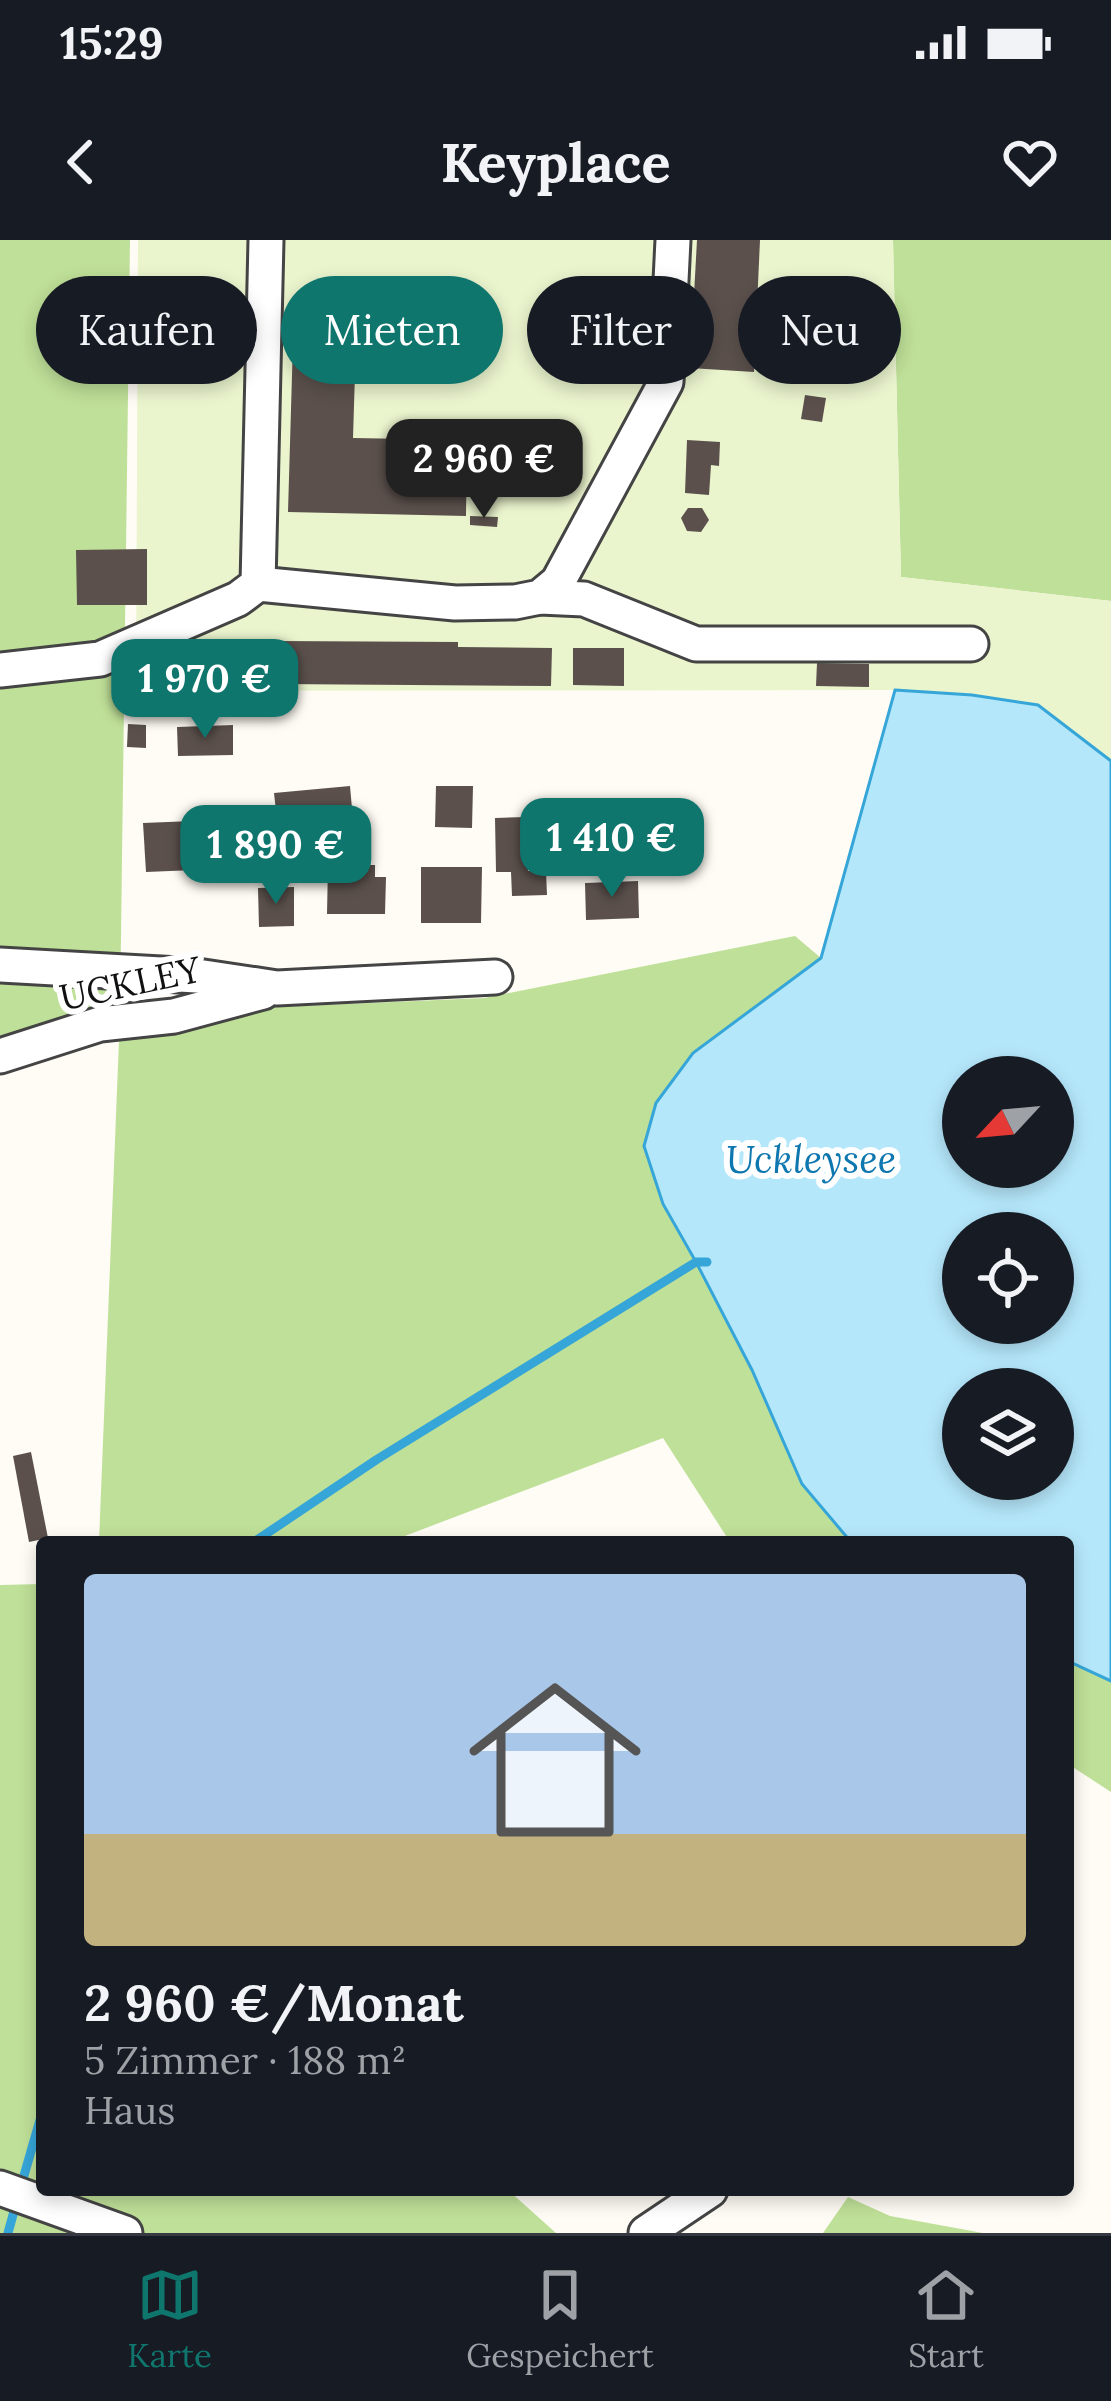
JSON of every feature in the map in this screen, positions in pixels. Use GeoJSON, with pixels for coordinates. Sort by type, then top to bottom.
{"type":"FeatureCollection","features":[{"type":"Feature","properties":{"kind":"street"},"geometry":{"type":"LineString","coordinates":[[258,584],[266,240]]}},
{"type":"Feature","properties":{"kind":"street"},"geometry":{"type":"LineString","coordinates":[[540,597],[558,582],[666,382],[673,240]]}},
{"type":"Feature","properties":{"kind":"street"},"geometry":{"type":"LineString","coordinates":[[0,670],[100,659],[238,599],[258,584],[455,603],[584,599],[697,644],[970,644]]}},
{"type":"Feature","properties":{"kind":"street","name":"UCKLEY"},"geometry":{"type":"LineString","coordinates":[[0,965],[197,976],[277,988],[495,977]]}},
{"type":"Feature","properties":{"kind":"street","name":"UCKLEY"},"geometry":{"type":"LineString","coordinates":[[0,1056],[100,1024],[174,1016],[277,988]]}},
{"type":"Feature","properties":{"kind":"street"},"geometry":{"type":"LineString","coordinates":[[0,2188],[125,2233]]}},
{"type":"Feature","properties":{"kind":"street"},"geometry":{"type":"LineString","coordinates":[[646,2233],[701,2196]]}},
{"type":"Feature","properties":{"kind":"green space"},"geometry":{"type":"Polygon","coordinates":[[[0,240],[130,240],[130,276],[36,276],[36,384],[128,384],[120,1014],[484,998],[795,936],[821,958],[693,1053],[663,1204],[752,1370],[802,1484],[846,1536],[726,1536],[663,1438],[405,1536],[99,1536],[120,1015],[0,1059],[0,240]]]}},
{"type":"Feature","properties":{"kind":"green space"},"geometry":{"type":"Polygon","coordinates":[[[138,240],[893,240],[894,276],[738,276],[738,384],[896,384],[901,577],[1111,601],[1111,761],[1038,705],[971,695],[895,690],[136,691],[137,384],[257,384],[257,276],[138,276],[138,240]]]}},
{"type":"Feature","properties":{"kind":"green space"},"geometry":{"type":"Polygon","coordinates":[[[893,240],[1111,240],[1111,601],[901,577],[896,384],[901,384],[901,276],[894,276],[893,240]]]}},
{"type":"Feature","properties":{"kind":"green space"},"geometry":{"type":"Polygon","coordinates":[[[36,1584],[36,2196],[515,2196],[556,2233],[0,2233],[0,1585],[36,1584]]]}},
{"type":"Feature","properties":{"kind":"green space"},"geometry":{"type":"Polygon","coordinates":[[[1074,1664],[1111,1681],[1111,1792],[1074,1768],[1074,1664]]]}},
{"type":"Feature","properties":{"kind":"green space"},"geometry":{"type":"Polygon","coordinates":[[[848,2197],[890,2216],[983,2233],[823,2233],[848,2197]]]}},
{"type":"Feature","properties":{"kind":"water","name":"Uckleysee"},"geometry":{"type":"Polygon","coordinates":[[[895,690],[1038,705],[1111,761],[1111,1681],[1074,1664],[1074,1536],[846,1536],[802,1484],[752,1370],[663,1204],[644,1146],[656,1103],[693,1053],[821,958],[895,690]]]}},
{"type":"Feature","properties":{"kind":"building"},"geometry":{"type":"Polygon","coordinates":[[[697,240],[760,240],[758,276],[738,276],[738,371],[714,370],[714,276],[695,276],[697,240]]]}},
{"type":"Feature","properties":{"kind":"building"},"geometry":{"type":"Polygon","coordinates":[[[292,384],[355,384],[353,438],[467,440],[466,516],[288,512],[292,384]]]}},
{"type":"Feature","properties":{"kind":"building"},"geometry":{"type":"Polygon","coordinates":[[[805,395],[826,398],[822,422],[801,419],[805,395]]]}},
{"type":"Feature","properties":{"kind":"building"},"geometry":{"type":"Polygon","coordinates":[[[687,440],[720,442],[719,466],[711,465],[709,495],[685,493],[687,440]]]}},
{"type":"Feature","properties":{"kind":"building"},"geometry":{"type":"Polygon","coordinates":[[[688,508],[702,508],[709,520],[701,532],[687,531],[681,518],[688,508]]]}},
{"type":"Feature","properties":{"kind":"building"},"geometry":{"type":"Polygon","coordinates":[[[470,516],[498,517],[497,527],[470,525],[470,516]]]}},
{"type":"Feature","properties":{"kind":"building"},"geometry":{"type":"Polygon","coordinates":[[[147,549],[147,605],[77,605],[76,550],[147,549]]]}},
{"type":"Feature","properties":{"kind":"building"},"geometry":{"type":"Polygon","coordinates":[[[277,641],[458,642],[458,647],[552,648],[551,686],[277,684],[277,641]]]}},
{"type":"Feature","properties":{"kind":"building"},"geometry":{"type":"Polygon","coordinates":[[[573,648],[624,648],[624,686],[573,685],[573,648]]]}},
{"type":"Feature","properties":{"kind":"building"},"geometry":{"type":"Polygon","coordinates":[[[817,663],[869,664],[869,687],[816,686],[817,663]]]}},
{"type":"Feature","properties":{"kind":"building"},"geometry":{"type":"Polygon","coordinates":[[[128,724],[146,725],[146,748],[127,747],[128,724]]]}},
{"type":"Feature","properties":{"kind":"building"},"geometry":{"type":"Polygon","coordinates":[[[233,725],[233,755],[178,756],[177,727],[233,725]]]}},
{"type":"Feature","properties":{"kind":"building"},"geometry":{"type":"Polygon","coordinates":[[[350,786],[354,831],[312,834],[314,852],[281,856],[274,793],[350,786]]]}},
{"type":"Feature","properties":{"kind":"building"},"geometry":{"type":"Polygon","coordinates":[[[436,786],[473,786],[472,828],[435,827],[436,786]]]}},
{"type":"Feature","properties":{"kind":"building"},"geometry":{"type":"Polygon","coordinates":[[[527,817],[528,871],[546,871],[547,895],[512,896],[511,872],[496,872],[495,818],[527,817]]]}},
{"type":"Feature","properties":{"kind":"building"},"geometry":{"type":"Polygon","coordinates":[[[217,820],[219,869],[146,872],[143,823],[217,820]]]}},
{"type":"Feature","properties":{"kind":"building"},"geometry":{"type":"Polygon","coordinates":[[[328,865],[375,865],[375,877],[386,877],[385,914],[327,914],[328,865]]]}},
{"type":"Feature","properties":{"kind":"building"},"geometry":{"type":"Polygon","coordinates":[[[421,867],[482,867],[481,923],[421,923],[421,867]]]}},
{"type":"Feature","properties":{"kind":"building"},"geometry":{"type":"Polygon","coordinates":[[[638,881],[639,918],[586,920],[585,883],[638,881]]]}},
{"type":"Feature","properties":{"kind":"building"},"geometry":{"type":"Polygon","coordinates":[[[294,887],[294,926],[259,927],[258,888],[294,887]]]}},
{"type":"Feature","properties":{"kind":"building"},"geometry":{"type":"Polygon","coordinates":[[[31,1452],[48,1536],[36,1536],[36,1541],[29,1542],[13,1456],[31,1452]]]}},
{"type":"Feature","properties":{"kind":"waterway"},"geometry":{"type":"LineString","coordinates":[[263,1536],[376,1460],[696,1262],[707,1262]]}},
{"type":"Feature","properties":{"kind":"waterway"},"geometry":{"type":"LineString","coordinates":[[21,2186],[36,2134]]}},
{"type":"Feature","properties":{"kind":"waterway"},"geometry":{"type":"LineString","coordinates":[[8,2233],[16,2204]]}}]}
